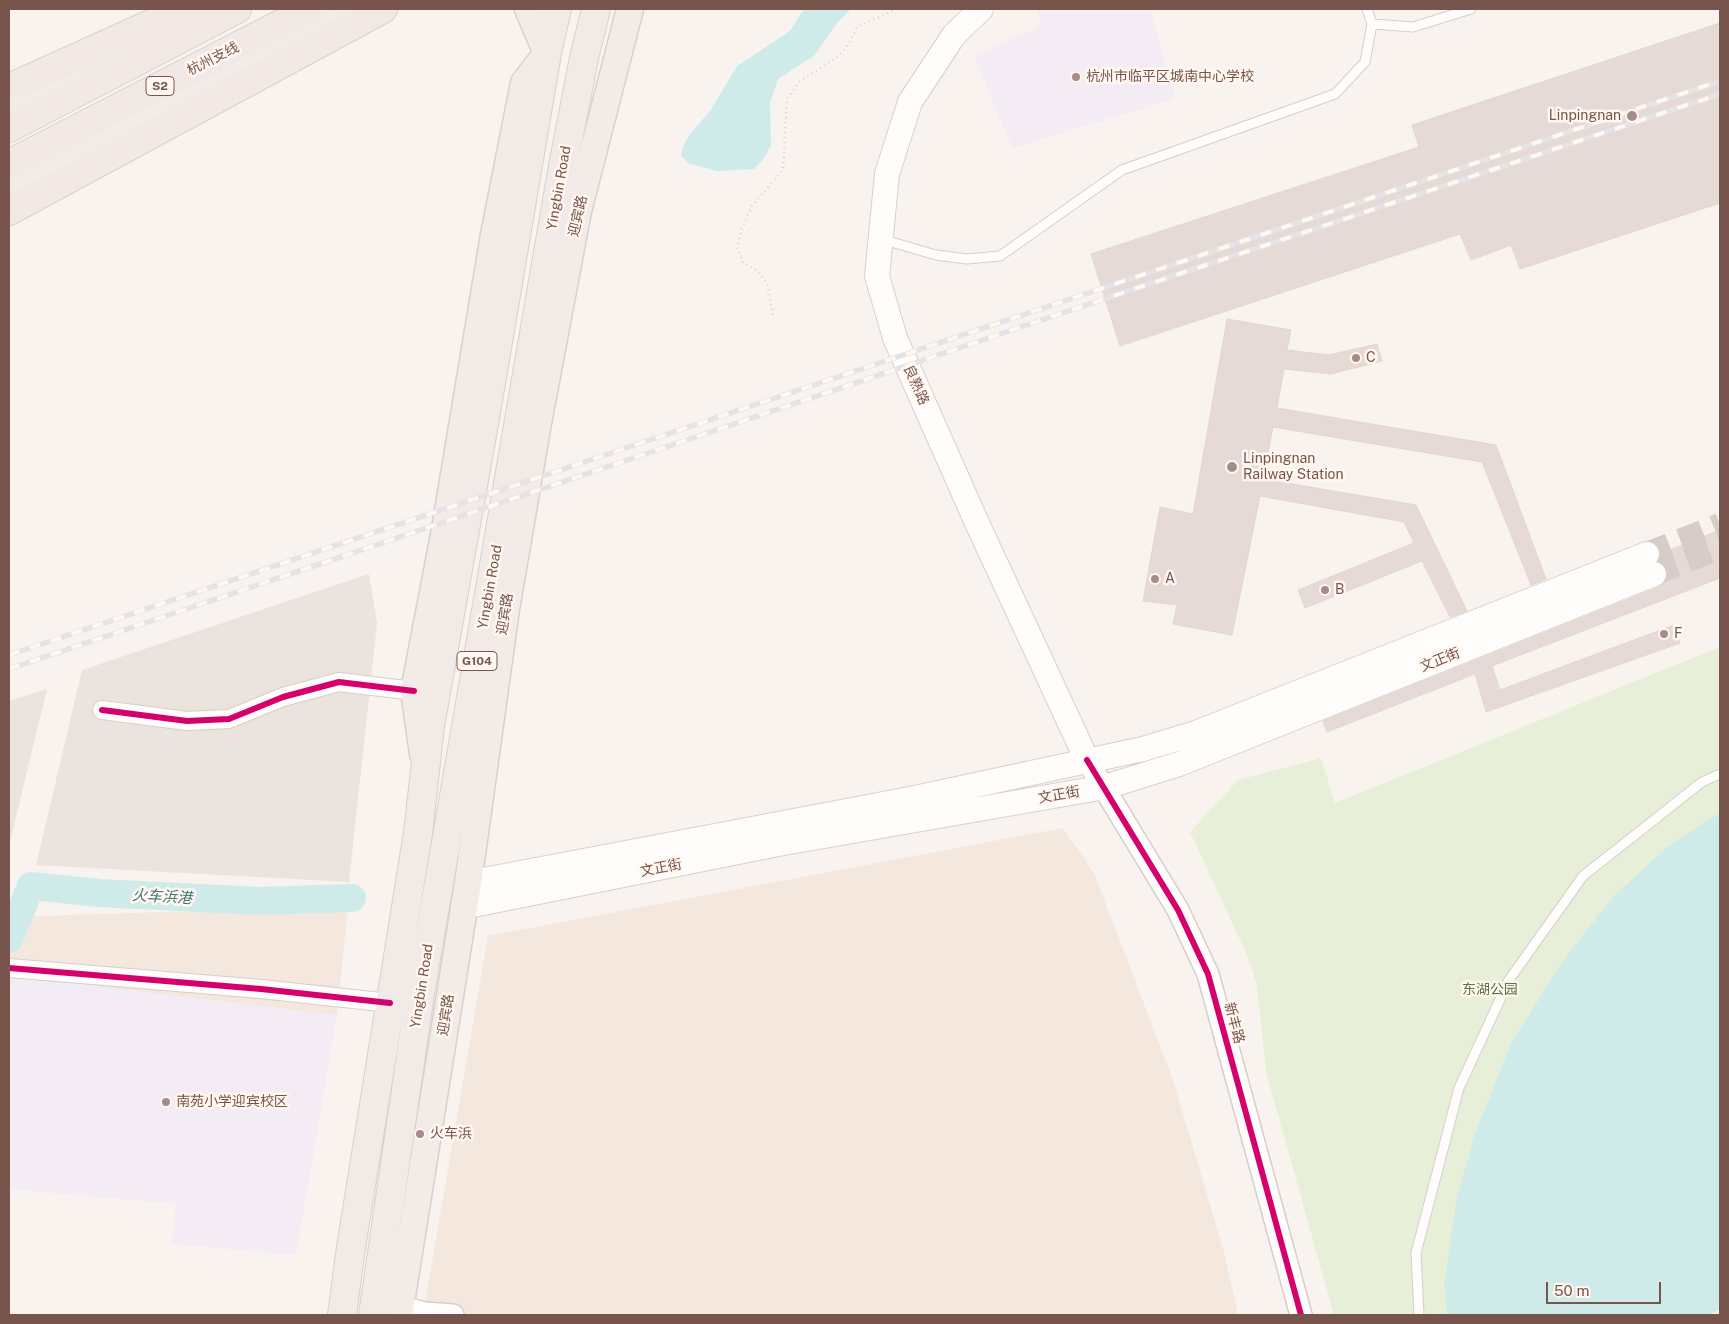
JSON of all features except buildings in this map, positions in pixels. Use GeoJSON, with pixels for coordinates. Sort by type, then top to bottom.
{"type":"FeatureCollection","features":[{"type":"Feature","properties":{"kind":"highway"},"geometry":{"type":"LineString","coordinates":[[9,88],[184,9]]}},
{"type":"Feature","properties":{"kind":"highway","name":"S2"},"geometry":{"type":"LineString","coordinates":[[9,128],[237,9]]}},
{"type":"Feature","properties":{"kind":"highway","name":"杭州支线"},"geometry":{"type":"LineString","coordinates":[[9,164],[310,9]]}},
{"type":"Feature","properties":{"kind":"highway"},"geometry":{"type":"LineString","coordinates":[[9,212],[383,9]]}},
{"type":"Feature","properties":{"kind":"highway","name":"Yingbin Road"},"geometry":{"type":"LineString","coordinates":[[342,1315],[351,1247],[418,833],[432,716],[486,418],[547,53],[557,9]]}},
{"type":"Feature","properties":{"kind":"highway","name":"Yingbin Road"},"geometry":{"type":"LineString","coordinates":[[373,1315],[421,987],[563,166],[584,58],[596,9]]}},
{"type":"Feature","properties":{"kind":"main road"},"geometry":{"type":"LineString","coordinates":[[9,108],[206,9]]}},
{"type":"Feature","properties":{"kind":"main road"},"geometry":{"type":"LineString","coordinates":[[9,181],[340,9]]}},
{"type":"Feature","properties":{"kind":"main road"},"geometry":{"type":"LineString","coordinates":[[425,772],[414,691],[444,535],[494,235],[524,83],[547,53],[528,9]]}},
{"type":"Feature","properties":{"kind":"main road","name":"迎宾路"},"geometry":{"type":"LineString","coordinates":[[399,1311],[466,895],[506,608],[540,413],[578,211],[630,9]]}},
{"type":"Feature","properties":{"kind":"main road","name":"良熟路"},"geometry":{"type":"LineString","coordinates":[[981,9],[954,35],[910,102],[887,174],[878,276],[895,338],[977,523],[1087,760]]}},
{"type":"Feature","properties":{"kind":"main road","name":"文正街"},"geometry":{"type":"LineString","coordinates":[[1651,564],[1179,764],[1105,787],[778,844],[466,895],[1143,749],[1196,733],[1651,564]]}},
{"type":"Feature","properties":{"kind":"street"},"geometry":{"type":"LineString","coordinates":[[102,710],[187,721],[230,719],[283,697],[339,682],[414,691]]}},
{"type":"Feature","properties":{"kind":"street","name":"新丰路"},"geometry":{"type":"LineString","coordinates":[[1087,760],[1178,910],[1208,974],[1301,1315]]}},
{"type":"Feature","properties":{"kind":"street"},"geometry":{"type":"LineString","coordinates":[[9,968],[261,989],[390,1003]]}},
{"type":"Feature","properties":{"kind":"street"},"geometry":{"type":"LineString","coordinates":[[399,1311],[453,1315]]}},
{"type":"Feature","properties":{"kind":"lane"},"geometry":{"type":"LineString","coordinates":[[881,238],[936,255],[967,259],[1000,256],[1122,170],[1335,94],[1365,62],[1372,24],[1367,9]]}},
{"type":"Feature","properties":{"kind":"lane"},"geometry":{"type":"LineString","coordinates":[[1372,24],[1412,27],[1471,9]]}},
{"type":"Feature","properties":{"kind":"lane"},"geometry":{"type":"LineString","coordinates":[[1419,1315],[1416,1253],[1459,1088],[1509,980],[1584,876],[1702,782],[1720,774]]}},
{"type":"Feature","properties":{"kind":"path"},"geometry":{"type":"LineString","coordinates":[[773,315],[767,283],[758,271],[743,263],[737,247],[741,230],[752,206],[783,170],[787,99],[799,82],[837,57],[849,44],[858,27],[897,9]]}},
{"type":"Feature","properties":{"kind":"shaded area","name":"杭州市临平区城南中心学校"},"geometry":{"type":"Polygon","coordinates":[[[1038,9],[1150,9],[1175,99],[1012,148],[974,56],[1040,26],[1038,9]]]}},
{"type":"Feature","properties":{"kind":"shaded area"},"geometry":{"type":"Polygon","coordinates":[[[369,574],[377,623],[349,882],[36,865],[82,670],[369,574]]]}},
{"type":"Feature","properties":{"kind":"shaded area"},"geometry":{"type":"Polygon","coordinates":[[[47,689],[10,842],[9,843],[9,701],[47,689]]]}},
{"type":"Feature","properties":{"kind":"shaded area"},"geometry":{"type":"Polygon","coordinates":[[[1063,828],[1094,873],[1173,1080],[1224,1252],[1238,1315],[423,1315],[488,936],[1063,828]]]}},
{"type":"Feature","properties":{"kind":"shaded area"},"geometry":{"type":"Polygon","coordinates":[[[348,906],[337,1015],[9,976],[9,917],[348,906]]]}},
{"type":"Feature","properties":{"kind":"shaded area","name":"南苑小学迎宾校区"},"geometry":{"type":"Polygon","coordinates":[[[9,976],[337,1015],[296,1255],[172,1244],[176,1204],[9,1189],[9,976]]]}},
{"type":"Feature","properties":{"kind":"green space","name":"东湖公园"},"geometry":{"type":"Polygon","coordinates":[[[1720,647],[1720,1309],[1709,1315],[1334,1315],[1266,1072],[1257,986],[1248,957],[1190,832],[1238,780],[1321,758],[1335,803],[1720,647]]]}},
{"type":"Feature","properties":{"kind":"water"},"geometry":{"type":"Polygon","coordinates":[[[804,9],[851,9],[837,23],[815,55],[778,79],[770,103],[771,146],[763,160],[754,169],[717,171],[690,164],[681,156],[683,146],[690,134],[710,111],[737,66],[790,31],[804,9]]]}},
{"type":"Feature","properties":{"kind":"water"},"geometry":{"type":"Polygon","coordinates":[[[1720,812],[1720,1309],[1709,1315],[1447,1315],[1444,1284],[1457,1198],[1474,1137],[1510,1046],[1561,963],[1613,897],[1666,848],[1720,812]]]}},
{"type":"Feature","properties":{"kind":"waterway","name":"火车浜港"},"geometry":{"type":"LineString","coordinates":[[9,939],[31,886],[99,893],[260,901],[352,898]]}},
{"type":"Feature","properties":{"kind":"tunnel"},"geometry":{"type":"LineString","coordinates":[[1647,554],[1720,525]]}},
{"type":"Feature","properties":{"kind":"tunnel"},"geometry":{"type":"LineString","coordinates":[[1654,574],[1720,547]]}},
{"type":"Feature","properties":{"kind":"railway"},"geometry":{"type":"LineString","coordinates":[[9,655],[1720,81]]}},
{"type":"Feature","properties":{"kind":"railway"},"geometry":{"type":"LineString","coordinates":[[9,669],[1101,300],[1720,94]]}},
{"type":"Feature","properties":{"kind":"cycle path"},"geometry":{"type":"LineString","coordinates":[[102,710],[187,721],[229,719],[283,697],[339,682],[414,691]]}},
{"type":"Feature","properties":{"kind":"cycle path"},"geometry":{"type":"LineString","coordinates":[[1087,760],[1178,910],[1208,974],[1301,1315]]}},
{"type":"Feature","properties":{"kind":"cycle path"},"geometry":{"type":"LineString","coordinates":[[9,968],[261,989],[390,1003]]}},
{"type":"Feature","properties":{"kind":"place","name":"杭州市临平区城南中心学校"},"geometry":{"type":"Point","coordinates":[1076,77]}},
{"type":"Feature","properties":{"kind":"place","name":"Linpingnan"},"geometry":{"type":"Point","coordinates":[1632,116]}},
{"type":"Feature","properties":{"kind":"place","name":"C"},"geometry":{"type":"Point","coordinates":[1356,358]}},
{"type":"Feature","properties":{"kind":"place","name":"Linpingnan Railway Station"},"geometry":{"type":"Point","coordinates":[1232,467]}},
{"type":"Feature","properties":{"kind":"place","name":"A"},"geometry":{"type":"Point","coordinates":[1155,579]}},
{"type":"Feature","properties":{"kind":"place","name":"B"},"geometry":{"type":"Point","coordinates":[1325,590]}},
{"type":"Feature","properties":{"kind":"place","name":"F"},"geometry":{"type":"Point","coordinates":[1664,634]}},
{"type":"Feature","properties":{"kind":"place","name":"南苑小学迎宾校区"},"geometry":{"type":"Point","coordinates":[166,1102]}},
{"type":"Feature","properties":{"kind":"place","name":"火车浜"},"geometry":{"type":"Point","coordinates":[420,1134]}}]}
